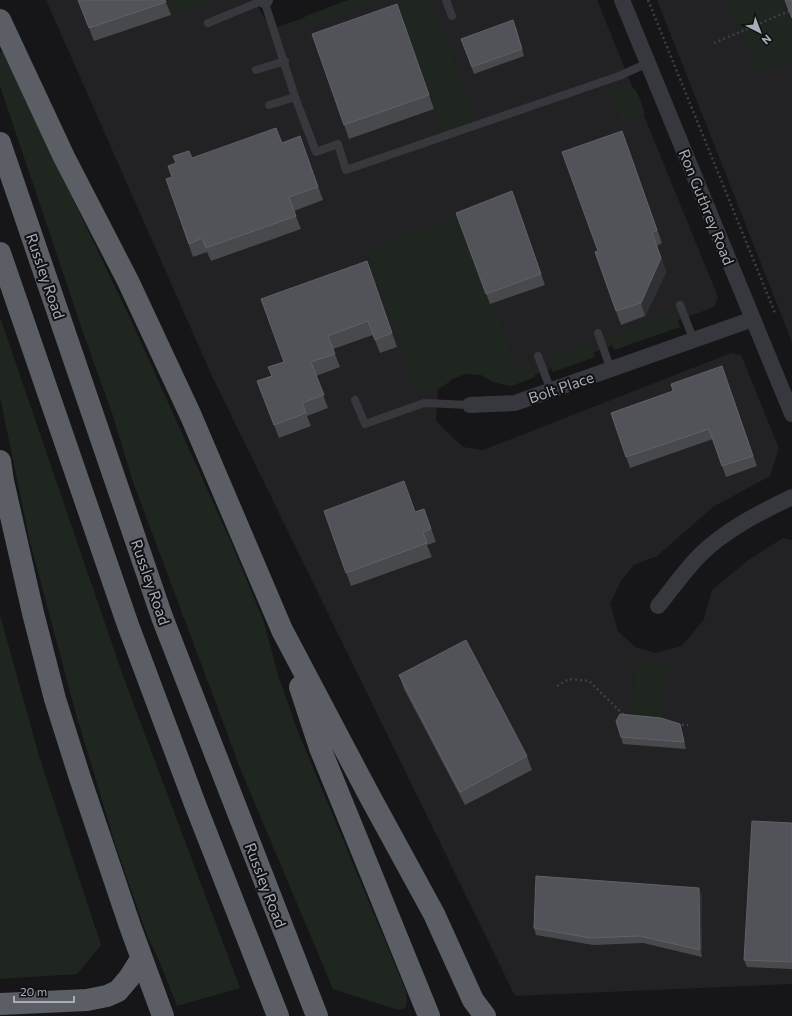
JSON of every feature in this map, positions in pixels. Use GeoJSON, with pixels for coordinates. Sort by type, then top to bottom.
{"type":"FeatureCollection","features":[{"type":"Feature","properties":{"kind":"highway"},"geometry":{"type":"LineString","coordinates":[[0,20],[64,157],[128,281],[191,416],[282,630],[434,914],[473,1000],[485,1016]]}},
{"type":"Feature","properties":{"kind":"highway","name":"Russley Road"},"geometry":{"type":"LineString","coordinates":[[0,143],[162,616],[317,1016]]}},
{"type":"Feature","properties":{"kind":"highway"},"geometry":{"type":"LineString","coordinates":[[0,253],[128,624],[195,804],[278,1016]]}},
{"type":"Feature","properties":{"kind":"highway"},"geometry":{"type":"LineString","coordinates":[[0,461],[3,481],[33,613],[55,699],[141,959],[163,1016]]}},
{"type":"Feature","properties":{"kind":"highway"},"geometry":{"type":"LineString","coordinates":[[282,630],[320,748],[429,1016]]}},
{"type":"Feature","properties":{"kind":"highway"},"geometry":{"type":"LineString","coordinates":[[0,1004],[87,1000],[107,996],[118,991],[126,982],[141,959]]}},
{"type":"Feature","properties":{"kind":"street","name":"Ron Guthrey Road"},"geometry":{"type":"LineString","coordinates":[[622,0],[753,319],[787,391],[792,414]]}},
{"type":"Feature","properties":{"kind":"street","name":"Bolt Place"},"geometry":{"type":"LineString","coordinates":[[470,405],[515,404],[753,319]]}},
{"type":"Feature","properties":{"kind":"street"},"geometry":{"type":"LineString","coordinates":[[658,606],[685,571],[713,543],[743,522],[792,497]]}},
{"type":"Feature","properties":{"kind":"lane"},"geometry":{"type":"LineString","coordinates":[[208,23],[265,0],[296,97],[316,152],[338,144],[346,170],[619,76],[648,64]]}},
{"type":"Feature","properties":{"kind":"lane"},"geometry":{"type":"LineString","coordinates":[[446,0],[452,16]]}},
{"type":"Feature","properties":{"kind":"lane"},"geometry":{"type":"LineString","coordinates":[[256,70],[285,61]]}},
{"type":"Feature","properties":{"kind":"lane"},"geometry":{"type":"LineString","coordinates":[[268,105],[296,97]]}},
{"type":"Feature","properties":{"kind":"lane"},"geometry":{"type":"LineString","coordinates":[[680,305],[694,340]]}},
{"type":"Feature","properties":{"kind":"lane"},"geometry":{"type":"LineString","coordinates":[[598,333],[611,370]]}},
{"type":"Feature","properties":{"kind":"lane"},"geometry":{"type":"LineString","coordinates":[[538,356],[551,391]]}},
{"type":"Feature","properties":{"kind":"lane","name":"Bolt Place"},"geometry":{"type":"LineString","coordinates":[[355,400],[365,424],[424,403],[470,405]]}},
{"type":"Feature","properties":{"kind":"path"},"geometry":{"type":"LineString","coordinates":[[648,0],[775,313]]}},
{"type":"Feature","properties":{"kind":"path"},"geometry":{"type":"LineString","coordinates":[[714,43],[789,11]]}},
{"type":"Feature","properties":{"kind":"path"},"geometry":{"type":"LineString","coordinates":[[557,686],[569,679],[589,681],[627,717]]}},
{"type":"Feature","properties":{"kind":"path"},"geometry":{"type":"LineString","coordinates":[[673,723],[688,725]]}},
{"type":"Feature","properties":{"kind":"shaded area"},"geometry":{"type":"Polygon","coordinates":[[[46,0],[256,0],[255,2],[271,29],[357,0],[597,0],[718,297],[714,307],[513,383],[475,371],[453,373],[438,390],[436,421],[463,447],[483,450],[731,353],[741,355],[779,448],[770,476],[713,507],[657,556],[634,565],[621,581],[610,604],[618,631],[635,647],[655,653],[682,646],[704,619],[712,590],[747,561],[783,538],[792,540],[792,984],[515,996],[211,374],[46,0]]]}},
{"type":"Feature","properties":{"kind":"shaded area"},"geometry":{"type":"Polygon","coordinates":[[[165,0],[217,0],[171,15],[165,0]]]}},
{"type":"Feature","properties":{"kind":"shaded area"},"geometry":{"type":"Polygon","coordinates":[[[348,0],[379,0],[288,32],[288,30],[306,16],[348,0]]]}},
{"type":"Feature","properties":{"kind":"shaded area"},"geometry":{"type":"Polygon","coordinates":[[[395,0],[431,0],[475,122],[447,131],[440,128],[395,0]]]}},
{"type":"Feature","properties":{"kind":"shaded area"},"geometry":{"type":"Polygon","coordinates":[[[657,0],[792,0],[792,342],[657,0]]]}},
{"type":"Feature","properties":{"kind":"shaded area"},"geometry":{"type":"Polygon","coordinates":[[[728,0],[784,0],[792,19],[792,60],[760,73],[740,31],[728,0]]]}},
{"type":"Feature","properties":{"kind":"shaded area"},"geometry":{"type":"Polygon","coordinates":[[[2,51],[130,318],[231,542],[264,622],[278,675],[297,729],[406,991],[407,1003],[405,1008],[398,1010],[333,989],[242,773],[133,482],[113,416],[0,86],[0,52],[2,51]]]}},
{"type":"Feature","properties":{"kind":"shaded area"},"geometry":{"type":"Polygon","coordinates":[[[629,85],[636,91],[645,114],[638,117],[636,113],[621,122],[607,86],[629,85]]]}},
{"type":"Feature","properties":{"kind":"shaded area"},"geometry":{"type":"Polygon","coordinates":[[[457,217],[490,304],[493,304],[517,369],[530,364],[535,377],[512,386],[493,382],[481,375],[468,374],[452,379],[443,387],[416,389],[366,250],[457,217]]]}},
{"type":"Feature","properties":{"kind":"shaded area"},"geometry":{"type":"Polygon","coordinates":[[[673,313],[676,314],[680,327],[614,350],[609,336],[673,313]]]}},
{"type":"Feature","properties":{"kind":"shaded area"},"geometry":{"type":"Polygon","coordinates":[[[0,317],[122,673],[240,988],[177,1006],[158,958],[148,938],[117,850],[76,714],[30,542],[0,397],[0,317]]]}},
{"type":"Feature","properties":{"kind":"shaded area"},"geometry":{"type":"Polygon","coordinates":[[[590,342],[595,357],[553,372],[547,358],[590,342]]]}},
{"type":"Feature","properties":{"kind":"shaded area"},"geometry":{"type":"Polygon","coordinates":[[[0,615],[39,756],[101,945],[77,974],[0,979],[0,615]]]}},
{"type":"Feature","properties":{"kind":"shaded area"},"geometry":{"type":"Polygon","coordinates":[[[637,661],[667,664],[662,718],[631,715],[637,661]]]}},
{"type":"Feature","properties":{"kind":"building"},"geometry":{"type":"Polygon","coordinates":[[[78,0],[165,0],[166,2],[89,28],[78,0]]]}},
{"type":"Feature","properties":{"kind":"building"},"geometry":{"type":"Polygon","coordinates":[[[785,0],[792,0],[792,18],[785,0]]]}},
{"type":"Feature","properties":{"kind":"building"},"geometry":{"type":"Polygon","coordinates":[[[397,4],[429,95],[344,125],[312,34],[397,4]]]}},
{"type":"Feature","properties":{"kind":"building"},"geometry":{"type":"Polygon","coordinates":[[[513,20],[522,49],[472,67],[461,39],[513,20]]]}},
{"type":"Feature","properties":{"kind":"building"},"geometry":{"type":"Polygon","coordinates":[[[276,128],[282,143],[300,136],[318,187],[289,197],[296,216],[206,248],[202,238],[189,244],[166,179],[172,177],[168,166],[176,163],[173,156],[189,151],[192,158],[276,128]]]}},
{"type":"Feature","properties":{"kind":"building"},"geometry":{"type":"Polygon","coordinates":[[[622,131],[657,230],[652,233],[661,258],[641,303],[616,311],[595,252],[598,251],[562,152],[622,131]]]}},
{"type":"Feature","properties":{"kind":"building"},"geometry":{"type":"Polygon","coordinates":[[[512,191],[541,274],[486,294],[456,213],[512,191]]]}},
{"type":"Feature","properties":{"kind":"building"},"geometry":{"type":"Polygon","coordinates":[[[367,261],[392,333],[375,340],[368,321],[328,336],[335,354],[311,362],[324,395],[302,403],[306,413],[274,425],[257,381],[272,376],[268,367],[284,362],[261,299],[367,261]]]}},
{"type":"Feature","properties":{"kind":"building"},"geometry":{"type":"Polygon","coordinates":[[[722,366],[753,456],[722,466],[709,429],[626,457],[611,413],[673,391],[671,384],[722,366]]]}},
{"type":"Feature","properties":{"kind":"building"},"geometry":{"type":"Polygon","coordinates":[[[404,481],[415,512],[424,509],[431,529],[423,532],[427,543],[346,573],[324,511],[404,481]]]}},
{"type":"Feature","properties":{"kind":"building"},"geometry":{"type":"Polygon","coordinates":[[[466,640],[527,756],[460,792],[399,675],[466,640]]]}},
{"type":"Feature","properties":{"kind":"building"},"geometry":{"type":"Polygon","coordinates":[[[620,714],[661,718],[680,724],[684,742],[621,737],[616,721],[620,714]]]}},
{"type":"Feature","properties":{"kind":"building"},"geometry":{"type":"Polygon","coordinates":[[[752,821],[792,823],[792,962],[744,960],[752,821]]]}},
{"type":"Feature","properties":{"kind":"building"},"geometry":{"type":"Polygon","coordinates":[[[536,876],[699,888],[700,950],[640,936],[590,938],[534,928],[536,876]]]}}]}
